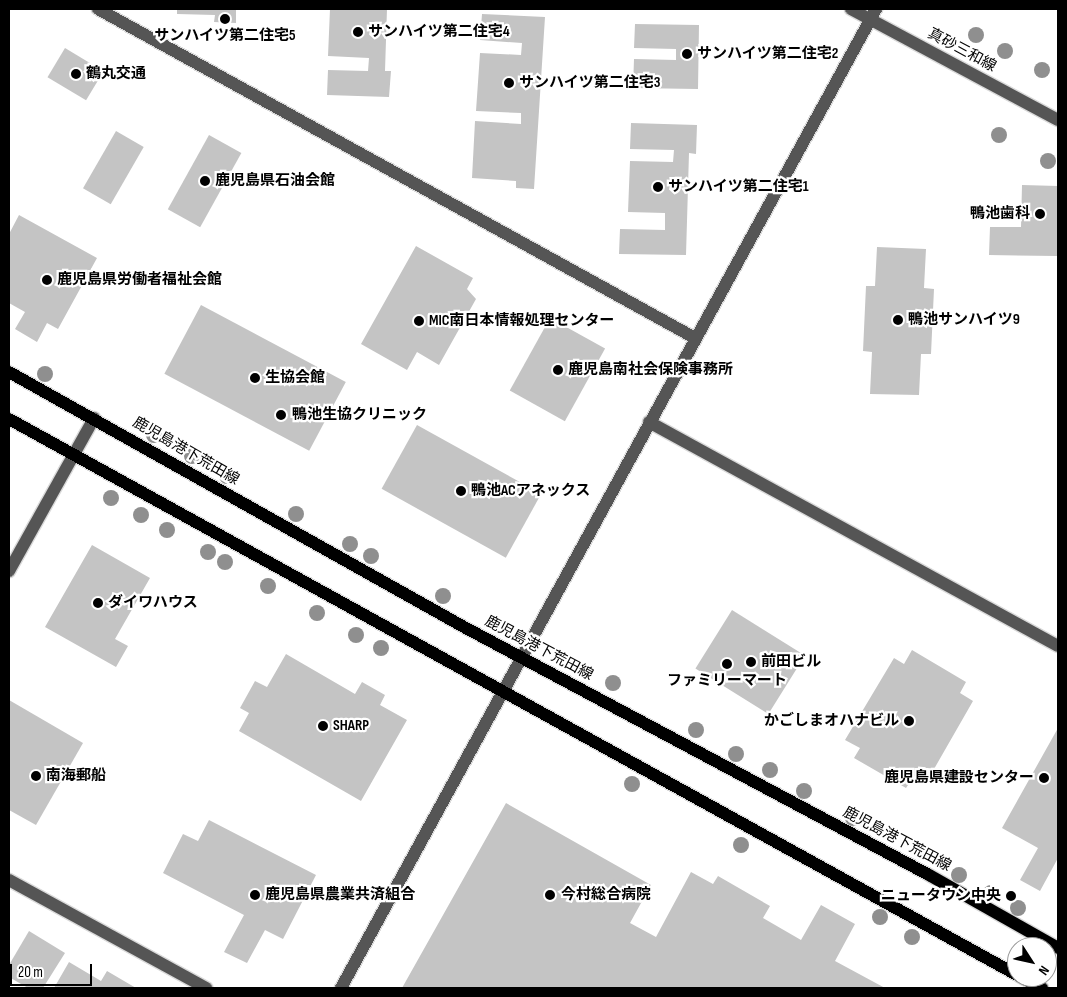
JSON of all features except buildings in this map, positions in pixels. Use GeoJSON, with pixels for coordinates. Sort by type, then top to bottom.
{"type":"FeatureCollection","features":[{"type":"Feature","properties":{"kind":"main road","name":"鹿児島港下荒田線"},"geometry":{"type":"LineString","coordinates":[[9,372],[522,657],[929,874],[1058,948]]}},
{"type":"Feature","properties":{"kind":"main road"},"geometry":{"type":"LineString","coordinates":[[9,419],[1007,969]]}},
{"type":"Feature","properties":{"kind":"street"},"geometry":{"type":"LineString","coordinates":[[98,9],[695,338]]}},
{"type":"Feature","properties":{"kind":"street","name":"真砂三和線"},"geometry":{"type":"LineString","coordinates":[[850,9],[873,14],[1058,120]]}},
{"type":"Feature","properties":{"kind":"street"},"geometry":{"type":"LineString","coordinates":[[341,988],[873,14]]}},
{"type":"Feature","properties":{"kind":"street"},"geometry":{"type":"LineString","coordinates":[[9,570],[94,418]]}},
{"type":"Feature","properties":{"kind":"street"},"geometry":{"type":"LineString","coordinates":[[649,422],[1058,646]]}},
{"type":"Feature","properties":{"kind":"street"},"geometry":{"type":"LineString","coordinates":[[9,880],[206,988]]}},
{"type":"Feature","properties":{"kind":"place","name":"サンハイツ第二住宅5"},"geometry":{"type":"Point","coordinates":[225,19]}},
{"type":"Feature","properties":{"kind":"place","name":"サンハイツ第二住宅4"},"geometry":{"type":"Point","coordinates":[358,32]}},
{"type":"Feature","properties":{"kind":"place","name":"サンハイツ第二住宅2"},"geometry":{"type":"Point","coordinates":[687,54]}},
{"type":"Feature","properties":{"kind":"place","name":"鶴丸交通"},"geometry":{"type":"Point","coordinates":[76,74]}},
{"type":"Feature","properties":{"kind":"place","name":"サンハイツ第二住宅3"},"geometry":{"type":"Point","coordinates":[509,83]}},
{"type":"Feature","properties":{"kind":"place","name":"鹿児島県石油会館"},"geometry":{"type":"Point","coordinates":[205,181]}},
{"type":"Feature","properties":{"kind":"place","name":"サンハイツ第二住宅1"},"geometry":{"type":"Point","coordinates":[658,187]}},
{"type":"Feature","properties":{"kind":"place","name":"鴨池歯科"},"geometry":{"type":"Point","coordinates":[1040,214]}},
{"type":"Feature","properties":{"kind":"place","name":"鹿児島県労働者福祉会館"},"geometry":{"type":"Point","coordinates":[47,280]}},
{"type":"Feature","properties":{"kind":"place","name":"鴨池サンハイツ9"},"geometry":{"type":"Point","coordinates":[898,320]}},
{"type":"Feature","properties":{"kind":"place","name":"MIC南日本情報処理センター"},"geometry":{"type":"Point","coordinates":[419,321]}},
{"type":"Feature","properties":{"kind":"place","name":"鹿児島南社会保険事務所"},"geometry":{"type":"Point","coordinates":[558,370]}},
{"type":"Feature","properties":{"kind":"place","name":"生協会館"},"geometry":{"type":"Point","coordinates":[255,378]}},
{"type":"Feature","properties":{"kind":"place","name":"鴨池生協クリニック"},"geometry":{"type":"Point","coordinates":[281,415]}},
{"type":"Feature","properties":{"kind":"place","name":"鴨池ACアネックス"},"geometry":{"type":"Point","coordinates":[461,491]}},
{"type":"Feature","properties":{"kind":"place","name":"ダイワハウス"},"geometry":{"type":"Point","coordinates":[98,603]}},
{"type":"Feature","properties":{"kind":"place","name":"前田ビル"},"geometry":{"type":"Point","coordinates":[751,662]}},
{"type":"Feature","properties":{"kind":"place","name":"ファミリーマート"},"geometry":{"type":"Point","coordinates":[727,664]}},
{"type":"Feature","properties":{"kind":"place","name":"かごしまオハナビル"},"geometry":{"type":"Point","coordinates":[909,721]}},
{"type":"Feature","properties":{"kind":"place","name":"SHARP"},"geometry":{"type":"Point","coordinates":[323,726]}},
{"type":"Feature","properties":{"kind":"place","name":"南海郵船"},"geometry":{"type":"Point","coordinates":[36,776]}},
{"type":"Feature","properties":{"kind":"place","name":"鹿児島県建設センター"},"geometry":{"type":"Point","coordinates":[1044,778]}},
{"type":"Feature","properties":{"kind":"place","name":"鹿児島県農業共済組合"},"geometry":{"type":"Point","coordinates":[255,895]}},
{"type":"Feature","properties":{"kind":"place","name":"今村総合病院"},"geometry":{"type":"Point","coordinates":[550,895]}},
{"type":"Feature","properties":{"kind":"place","name":"ニュータウン中央"},"geometry":{"type":"Point","coordinates":[1011,896]}}]}
